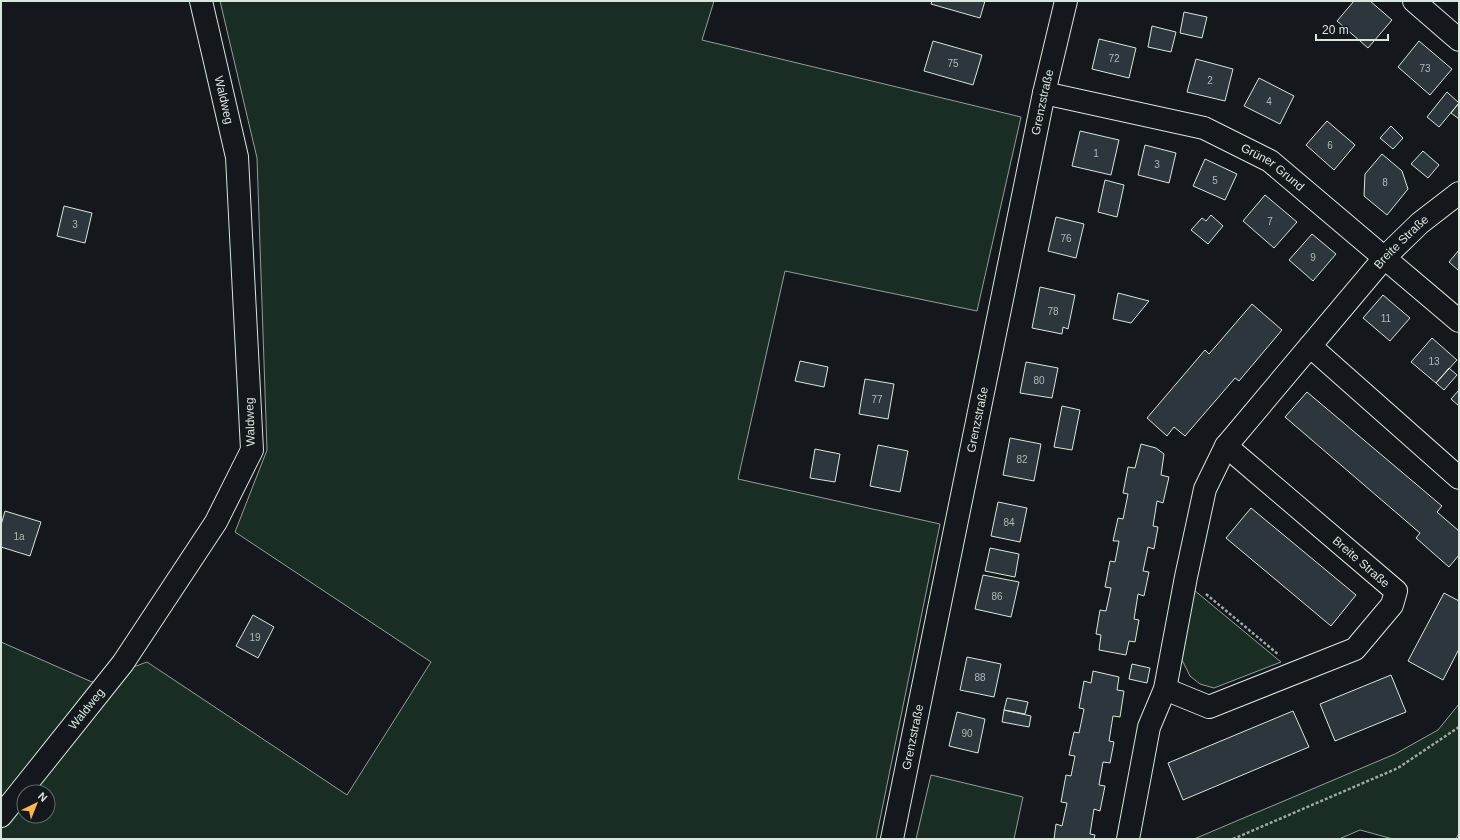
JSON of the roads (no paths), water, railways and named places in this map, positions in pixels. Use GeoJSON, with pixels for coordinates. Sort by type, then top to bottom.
{"type":"FeatureCollection","features":[{"type":"Feature","properties":{"kind":"street","name":"Waldweg"},"geometry":{"type":"LineString","coordinates":[[1,816],[123,663],[216,522],[252,450],[237,157],[201,1]]}},
{"type":"Feature","properties":{"kind":"street","name":"Grenzstraße"},"geometry":{"type":"LineString","coordinates":[[892,839],[1044,93],[1066,1]]}},
{"type":"Feature","properties":{"kind":"street"},"geometry":{"type":"LineString","coordinates":[[1414,1],[1459,40]]}},
{"type":"Feature","properties":{"kind":"street","name":"Grüner Grund"},"geometry":{"type":"LineString","coordinates":[[1044,93],[1204,128],[1270,161],[1459,321]]}},
{"type":"Feature","properties":{"kind":"street","name":"Breite Straße"},"geometry":{"type":"LineString","coordinates":[[1128,839],[1149,727],[1165,689],[1186,577],[1205,489],[1226,446],[1385,257],[1420,223],[1459,193]]}},
{"type":"Feature","properties":{"kind":"street"},"geometry":{"type":"LineString","coordinates":[[1310,346],[1459,478]]}},
{"type":"Feature","properties":{"kind":"street","name":"Breite Straße"},"geometry":{"type":"LineString","coordinates":[[1165,689],[1209,707],[1356,649],[1392,605],[1396,591],[1226,446]]}}]}
